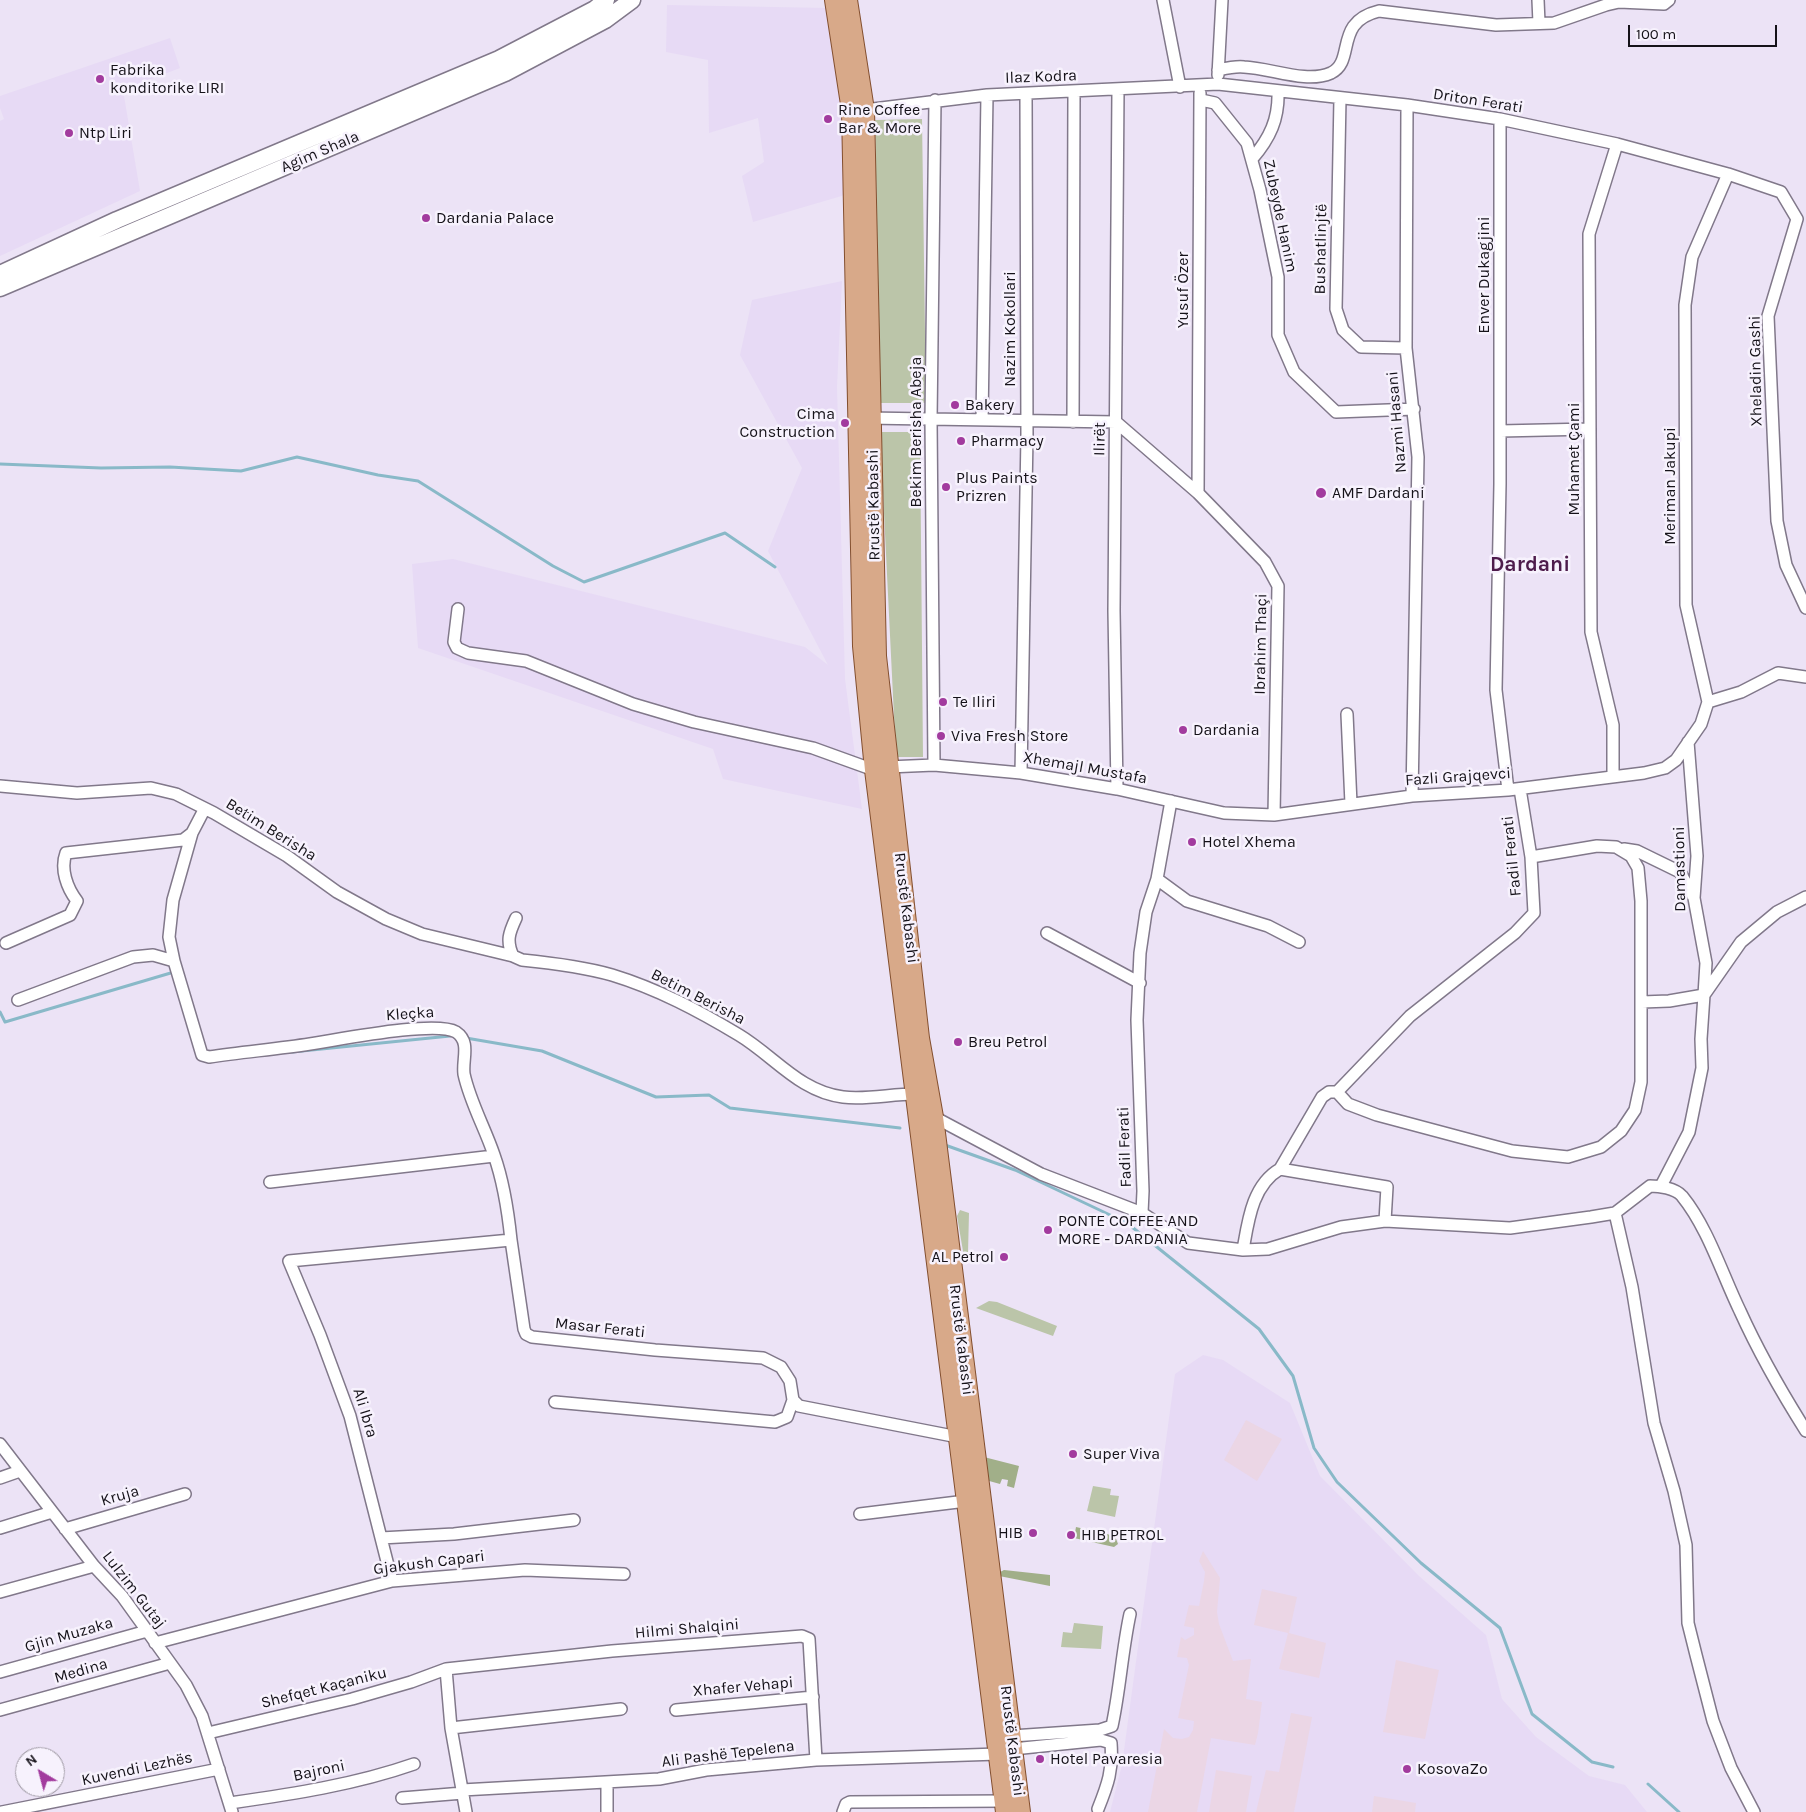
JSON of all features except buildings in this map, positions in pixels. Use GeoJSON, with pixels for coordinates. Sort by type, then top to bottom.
{"type":"FeatureCollection","features":[{"type":"Feature","properties":{"kind":"main road","name":"Agim Shala"},"geometry":{"type":"LineString","coordinates":[[0,274],[117,220],[499,60],[596,9],[606,0]]}},
{"type":"Feature","properties":{"kind":"main road","name":"Agim Shala"},"geometry":{"type":"LineString","coordinates":[[0,288],[505,72],[605,20],[632,0]]}},
{"type":"Feature","properties":{"kind":"main road","name":"Rrustë Kabashi"},"geometry":{"type":"LineString","coordinates":[[834,0],[851,112],[881,769],[915,1094],[966,1501],[1007,1746],[1021,1812]]}},
{"type":"Feature","properties":{"kind":"main road","name":"Rrustë Kabashi"},"geometry":{"type":"LineString","coordinates":[[848,0],[865,110],[865,418]]}},
{"type":"Feature","properties":{"kind":"main road","name":"Rrustë Kabashi"},"geometry":{"type":"LineString","coordinates":[[881,769],[920,1038],[934,1117],[1007,1746],[1004,1807]]}},
{"type":"Feature","properties":{"kind":"street"},"geometry":{"type":"LineString","coordinates":[[1163,0],[1180,87]]}},
{"type":"Feature","properties":{"kind":"street"},"geometry":{"type":"LineString","coordinates":[[1218,84],[1222,0]]}},
{"type":"Feature","properties":{"kind":"street"},"geometry":{"type":"LineString","coordinates":[[1538,0],[1539,23]]}},
{"type":"Feature","properties":{"kind":"street"},"geometry":{"type":"LineString","coordinates":[[1218,70],[1243,66],[1320,77],[1334,72],[1342,61],[1352,26],[1364,14],[1379,11],[1496,25],[1554,23],[1606,4],[1618,2],[1664,4],[1669,0]]}},
{"type":"Feature","properties":{"kind":"street","name":"Ilaz Kodra"},"geometry":{"type":"LineString","coordinates":[[865,110],[987,95],[1218,84]]}},
{"type":"Feature","properties":{"kind":"street","name":"Driton Ferati"},"geometry":{"type":"LineString","coordinates":[[1218,84],[1407,105],[1500,120],[1617,144],[1728,174]]}},
{"type":"Feature","properties":{"kind":"street","name":"Yusuf Özer"},"geometry":{"type":"LineString","coordinates":[[1198,493],[1201,100],[1199,86]]}},
{"type":"Feature","properties":{"kind":"street","name":"Ilirët"},"geometry":{"type":"LineString","coordinates":[[1117,789],[1114,610],[1118,90]]}},
{"type":"Feature","properties":{"kind":"street"},"geometry":{"type":"LineString","coordinates":[[1252,159],[1273,129],[1279,108],[1278,91]]}},
{"type":"Feature","properties":{"kind":"street"},"geometry":{"type":"LineString","coordinates":[[1073,422],[1074,92]]}},
{"type":"Feature","properties":{"kind":"street","name":"Nazim Kokollari"},"geometry":{"type":"LineString","coordinates":[[1021,773],[1027,421],[1026,94]]}},
{"type":"Feature","properties":{"kind":"street"},"geometry":{"type":"LineString","coordinates":[[982,420],[987,95]]}},
{"type":"Feature","properties":{"kind":"street","name":"Bushatlinjtë"},"geometry":{"type":"LineString","coordinates":[[1340,98],[1336,309],[1343,330],[1361,347],[1406,348]]}},
{"type":"Feature","properties":{"kind":"street","name":"Bekim Berisha Abeja"},"geometry":{"type":"LineString","coordinates":[[934,765],[931,420],[935,100]]}},
{"type":"Feature","properties":{"kind":"street","name":"Zubeyde Hanim"},"geometry":{"type":"LineString","coordinates":[[1201,100],[1216,103],[1247,142],[1278,277],[1278,335],[1294,372],[1336,412],[1414,409]]}},
{"type":"Feature","properties":{"kind":"street","name":"Nazmi Hasani"},"geometry":{"type":"LineString","coordinates":[[1407,105],[1406,348],[1418,457],[1412,796]]}},
{"type":"Feature","properties":{"kind":"street","name":"Enver Dukagjini"},"geometry":{"type":"LineString","coordinates":[[1500,120],[1500,431],[1496,690],[1514,789]]}},
{"type":"Feature","properties":{"kind":"street","name":"Muhamet Çami"},"geometry":{"type":"LineString","coordinates":[[1613,776],[1613,724],[1591,632],[1589,234],[1617,144]]}},
{"type":"Feature","properties":{"kind":"street","name":"Xheladin Gashi"},"geometry":{"type":"LineString","coordinates":[[1728,174],[1781,192],[1797,219],[1768,316],[1777,521],[1786,566],[1806,608]]}},
{"type":"Feature","properties":{"kind":"street","name":"Meriman Jakupi"},"geometry":{"type":"LineString","coordinates":[[1708,702],[1686,605],[1685,305],[1692,257],[1728,174]]}},
{"type":"Feature","properties":{"kind":"street"},"geometry":{"type":"LineString","coordinates":[[865,418],[1116,422]]}},
{"type":"Feature","properties":{"kind":"street","name":"Ibrahim Thaçi"},"geometry":{"type":"LineString","coordinates":[[1116,422],[1198,493],[1265,562],[1278,586],[1274,815]]}},
{"type":"Feature","properties":{"kind":"street"},"geometry":{"type":"LineString","coordinates":[[1500,431],[1590,429]]}},
{"type":"Feature","properties":{"kind":"street"},"geometry":{"type":"LineString","coordinates":[[458,609],[454,642],[457,648],[468,653],[526,661],[633,704],[694,722],[813,748],[881,769]]}},
{"type":"Feature","properties":{"kind":"street"},"geometry":{"type":"LineString","coordinates":[[1688,742],[1701,724],[1708,702],[1742,692],[1778,673],[1806,677]]}},
{"type":"Feature","properties":{"kind":"street"},"geometry":{"type":"LineString","coordinates":[[1347,714],[1351,804]]}},
{"type":"Feature","properties":{"kind":"street","name":"Fazli Grajqevci"},"geometry":{"type":"LineString","coordinates":[[1274,815],[1412,796],[1514,789],[1644,773],[1665,768],[1676,760],[1688,742]]}},
{"type":"Feature","properties":{"kind":"street","name":"Damastioni"},"geometry":{"type":"LineString","coordinates":[[1661,1186],[1689,1132],[1702,1068],[1701,1040],[1706,963],[1694,898],[1697,856],[1688,742]]}},
{"type":"Feature","properties":{"kind":"street","name":"Xhemajl Mustafa"},"geometry":{"type":"LineString","coordinates":[[881,769],[934,765],[1021,773],[1117,789],[1224,813],[1274,815]]}},
{"type":"Feature","properties":{"kind":"street","name":"Betim Berisha"},"geometry":{"type":"LineString","coordinates":[[0,786],[77,793],[150,788],[176,794],[204,810],[214,813],[287,856],[337,892],[386,919],[422,934],[513,956],[522,960],[611,975],[657,991],[701,1013],[742,1037],[795,1078],[819,1091],[842,1097],[915,1094]]}},
{"type":"Feature","properties":{"kind":"street","name":"Fadil Ferati"},"geometry":{"type":"LineString","coordinates":[[1243,1250],[1251,1213],[1258,1194],[1270,1177],[1280,1168],[1322,1097],[1330,1092],[1337,1092],[1410,1016],[1515,933],[1534,913],[1531,857],[1514,789]]}},
{"type":"Feature","properties":{"kind":"street","name":"Fadil Ferati"},"geometry":{"type":"LineString","coordinates":[[1142,1213],[1143,1191],[1137,1020],[1140,953],[1146,912],[1156,879],[1171,801]]}},
{"type":"Feature","properties":{"kind":"street"},"geometry":{"type":"LineString","coordinates":[[18,1000],[133,957],[152,955],[174,961],[169,937],[173,900],[192,833],[204,810]]}},
{"type":"Feature","properties":{"kind":"street"},"geometry":{"type":"LineString","coordinates":[[6,942],[70,915],[75,908],[77,901],[69,891],[65,877],[64,859],[66,852],[183,840],[192,833]]}},
{"type":"Feature","properties":{"kind":"street"},"geometry":{"type":"LineString","coordinates":[[1531,857],[1597,846],[1637,851],[1680,872],[1694,898]]}},
{"type":"Feature","properties":{"kind":"street"},"geometry":{"type":"LineString","coordinates":[[1337,1092],[1348,1104],[1360,1109],[1512,1151],[1568,1157],[1601,1147],[1621,1132],[1635,1110],[1641,1082],[1641,901],[1638,868],[1631,856],[1616,848]]}},
{"type":"Feature","properties":{"kind":"street"},"geometry":{"type":"LineString","coordinates":[[1156,879],[1187,901],[1268,926],[1299,942]]}},
{"type":"Feature","properties":{"kind":"street"},"geometry":{"type":"LineString","coordinates":[[1642,1002],[1668,1001],[1704,995],[1741,942],[1777,912],[1806,897]]}},
{"type":"Feature","properties":{"kind":"street"},"geometry":{"type":"LineString","coordinates":[[513,956],[508,936],[516,918]]}},
{"type":"Feature","properties":{"kind":"street"},"geometry":{"type":"LineString","coordinates":[[1047,933],[1140,983]]}},
{"type":"Feature","properties":{"kind":"street","name":"Kleçka"},"geometry":{"type":"LineString","coordinates":[[174,961],[202,1055],[209,1057],[406,1030],[445,1028],[462,1037],[465,1044],[464,1074],[494,1156],[506,1196],[511,1240]]}},
{"type":"Feature","properties":{"kind":"street"},"geometry":{"type":"LineString","coordinates":[[934,1117],[1041,1174],[1142,1213],[1188,1243],[1243,1250],[1268,1249],[1342,1227],[1385,1221],[1510,1228],[1615,1213],[1650,1186],[1661,1186],[1680,1194],[1703,1230],[1745,1322],[1780,1389],[1806,1431]]}},
{"type":"Feature","properties":{"kind":"street"},"geometry":{"type":"LineString","coordinates":[[270,1182],[494,1156]]}},
{"type":"Feature","properties":{"kind":"street"},"geometry":{"type":"LineString","coordinates":[[1280,1168],[1387,1186],[1385,1221]]}},
{"type":"Feature","properties":{"kind":"street"},"geometry":{"type":"LineString","coordinates":[[1615,1213],[1632,1286],[1654,1423],[1674,1491],[1686,1545],[1688,1623],[1716,1729],[1731,1768],[1754,1812]]}},
{"type":"Feature","properties":{"kind":"street","name":"Ali Ibra"},"geometry":{"type":"LineString","coordinates":[[392,1581],[350,1416],[320,1335],[289,1261],[511,1240]]}},
{"type":"Feature","properties":{"kind":"street","name":"Masar Ferati"},"geometry":{"type":"LineString","coordinates":[[511,1240],[526,1334],[532,1337],[655,1350],[764,1358],[781,1367],[790,1381],[792,1400]]}},
{"type":"Feature","properties":{"kind":"street"},"geometry":{"type":"LineString","coordinates":[[554,1402],[774,1422],[787,1417],[792,1400],[799,1406],[958,1437]]}},
{"type":"Feature","properties":{"kind":"street","name":"Lulzim Gutaj"},"geometry":{"type":"LineString","coordinates":[[0,1444],[94,1566],[122,1596],[197,1704],[231,1808]]}},
{"type":"Feature","properties":{"kind":"street"},"geometry":{"type":"LineString","coordinates":[[0,1478],[20,1471]]}},
{"type":"Feature","properties":{"kind":"street","name":"Kruja"},"geometry":{"type":"LineString","coordinates":[[65,1529],[184,1494]]}},
{"type":"Feature","properties":{"kind":"street"},"geometry":{"type":"LineString","coordinates":[[860,1514],[966,1501]]}},
{"type":"Feature","properties":{"kind":"street"},"geometry":{"type":"LineString","coordinates":[[0,1528],[52,1512]]}},
{"type":"Feature","properties":{"kind":"street"},"geometry":{"type":"LineString","coordinates":[[381,1538],[454,1534],[574,1520]]}},
{"type":"Feature","properties":{"kind":"street"},"geometry":{"type":"LineString","coordinates":[[0,1592],[94,1566]]}},
{"type":"Feature","properties":{"kind":"street","name":"Gjakush Capari"},"geometry":{"type":"LineString","coordinates":[[156,1643],[392,1581],[526,1570],[624,1574]]}},
{"type":"Feature","properties":{"kind":"street"},"geometry":{"type":"LineString","coordinates":[[1007,1746],[1100,1730],[1112,1726],[1120,1687],[1125,1636],[1130,1614]]}},
{"type":"Feature","properties":{"kind":"street","name":"Gjin Muzaka"},"geometry":{"type":"LineString","coordinates":[[0,1672],[147,1631]]}},
{"type":"Feature","properties":{"kind":"street","name":"Hilmi Shalqini"},"geometry":{"type":"LineString","coordinates":[[446,1669],[612,1651],[802,1636],[809,1640],[814,1697],[816,1760]]}},
{"type":"Feature","properties":{"kind":"street","name":"Medina"},"geometry":{"type":"LineString","coordinates":[[0,1710],[170,1663]]}},
{"type":"Feature","properties":{"kind":"street"},"geometry":{"type":"LineString","coordinates":[[446,1669],[451,1728],[466,1812]]}},
{"type":"Feature","properties":{"kind":"street","name":"Shefqet Kaçaniku"},"geometry":{"type":"LineString","coordinates":[[208,1733],[352,1699],[411,1682],[446,1669]]}},
{"type":"Feature","properties":{"kind":"street","name":"Xhafer Vehapi"},"geometry":{"type":"LineString","coordinates":[[676,1710],[814,1697]]}},
{"type":"Feature","properties":{"kind":"street"},"geometry":{"type":"LineString","coordinates":[[451,1728],[621,1709]]}},
{"type":"Feature","properties":{"kind":"street"},"geometry":{"type":"LineString","coordinates":[[1007,1746],[1096,1740],[1111,1743],[1110,1779],[1098,1809]]}},
{"type":"Feature","properties":{"kind":"street","name":"Ali Pashë Tepelena"},"geometry":{"type":"LineString","coordinates":[[402,1798],[659,1779],[706,1770],[1007,1746]]}},
{"type":"Feature","properties":{"kind":"street","name":"Bajroni"},"geometry":{"type":"LineString","coordinates":[[231,1808],[387,1774],[414,1764]]}},
{"type":"Feature","properties":{"kind":"street","name":"Kuvendi Lezhës"},"geometry":{"type":"LineString","coordinates":[[2,1812],[219,1769]]}},
{"type":"Feature","properties":{"kind":"street"},"geometry":{"type":"LineString","coordinates":[[607,1782],[608,1812]]}},
{"type":"Feature","properties":{"kind":"street"},"geometry":{"type":"LineString","coordinates":[[843,1812],[846,1804],[850,1802],[1004,1807]]}},
{"type":"Feature","properties":{"kind":"shaded area"},"geometry":{"type":"Polygon","coordinates":[[[667,5],[828,8],[848,118],[845,195],[753,222],[742,176],[764,162],[758,118],[709,133],[708,60],[666,52],[667,5]]]}},
{"type":"Feature","properties":{"kind":"shaded area"},"geometry":{"type":"Polygon","coordinates":[[[170,38],[180,68],[123,90],[140,191],[0,256],[0,121],[4,119],[0,108],[0,96],[170,38]]]}},
{"type":"Feature","properties":{"kind":"shaded area"},"geometry":{"type":"Polygon","coordinates":[[[842,281],[837,387],[845,679],[862,809],[723,779],[713,749],[418,648],[412,564],[453,559],[805,647],[828,665],[768,551],[802,468],[740,355],[752,300],[842,281]]]}},
{"type":"Feature","properties":{"kind":"shaded area"},"geometry":{"type":"Polygon","coordinates":[[[1203,1355],[1223,1360],[1290,1403],[1320,1476],[1419,1576],[1486,1635],[1502,1699],[1536,1737],[1589,1776],[1625,1785],[1647,1812],[1110,1812],[1122,1765],[1175,1374],[1203,1355]]]}},
{"type":"Feature","properties":{"kind":"shaded area"},"geometry":{"type":"Polygon","coordinates":[[[1246,1420],[1282,1439],[1257,1481],[1224,1460],[1246,1420]]]}},
{"type":"Feature","properties":{"kind":"shaded area"},"geometry":{"type":"Polygon","coordinates":[[[1203,1551],[1220,1578],[1217,1612],[1219,1624],[1233,1661],[1251,1659],[1246,1699],[1262,1702],[1258,1733],[1255,1745],[1211,1738],[1197,1812],[1148,1812],[1164,1729],[1173,1738],[1182,1739],[1189,1737],[1193,1730],[1194,1721],[1178,1718],[1189,1665],[1187,1658],[1177,1657],[1181,1637],[1185,1640],[1194,1635],[1194,1628],[1184,1626],[1189,1605],[1199,1606],[1205,1572],[1199,1561],[1203,1551]]]}},
{"type":"Feature","properties":{"kind":"shaded area"},"geometry":{"type":"Polygon","coordinates":[[[1262,1589],[1297,1597],[1289,1633],[1326,1643],[1319,1678],[1279,1669],[1288,1633],[1254,1625],[1262,1589]]]}},
{"type":"Feature","properties":{"kind":"shaded area"},"geometry":{"type":"Polygon","coordinates":[[[1396,1660],[1439,1670],[1425,1739],[1383,1732],[1396,1660]]]}},
{"type":"Feature","properties":{"kind":"shaded area"},"geometry":{"type":"Polygon","coordinates":[[[1291,1713],[1312,1717],[1294,1812],[1256,1812],[1266,1770],[1279,1772],[1291,1713]]]}},
{"type":"Feature","properties":{"kind":"shaded area"},"geometry":{"type":"Polygon","coordinates":[[[1216,1770],[1252,1776],[1246,1812],[1209,1812],[1216,1770]]]}},
{"type":"Feature","properties":{"kind":"shaded area"},"geometry":{"type":"Polygon","coordinates":[[[1374,1796],[1416,1803],[1415,1812],[1372,1812],[1374,1796]]]}},
{"type":"Feature","properties":{"kind":"green space"},"geometry":{"type":"Polygon","coordinates":[[[922,119],[926,403],[880,403],[875,120],[922,119]]]}},
{"type":"Feature","properties":{"kind":"green space"},"geometry":{"type":"Polygon","coordinates":[[[880,432],[920,432],[923,757],[896,757],[880,432]]]}},
{"type":"Feature","properties":{"kind":"green space"},"geometry":{"type":"Polygon","coordinates":[[[960,1210],[969,1213],[968,1253],[964,1257],[957,1216],[960,1210]]]}},
{"type":"Feature","properties":{"kind":"green space"},"geometry":{"type":"Polygon","coordinates":[[[989,1301],[997,1302],[1057,1326],[1053,1336],[976,1308],[989,1301]]]}},
{"type":"Feature","properties":{"kind":"green space"},"geometry":{"type":"Polygon","coordinates":[[[980,1456],[1019,1466],[1014,1488],[1007,1486],[1008,1480],[1002,1479],[1000,1484],[982,1479],[980,1456]]]}},
{"type":"Feature","properties":{"kind":"green space"},"geometry":{"type":"Polygon","coordinates":[[[1093,1486],[1111,1489],[1110,1495],[1119,1496],[1115,1517],[1087,1511],[1093,1486]]]}},
{"type":"Feature","properties":{"kind":"green space"},"geometry":{"type":"Polygon","coordinates":[[[1076,1527],[1115,1536],[1118,1544],[1114,1547],[1074,1538],[1076,1527]]]}},
{"type":"Feature","properties":{"kind":"green space"},"geometry":{"type":"Polygon","coordinates":[[[1004,1570],[1050,1575],[1050,1586],[994,1575],[1004,1570]]]}},
{"type":"Feature","properties":{"kind":"green space"},"geometry":{"type":"Polygon","coordinates":[[[1074,1623],[1103,1626],[1101,1649],[1061,1647],[1063,1632],[1072,1633],[1074,1623]]]}},
{"type":"Feature","properties":{"kind":"waterway"},"geometry":{"type":"LineString","coordinates":[[0,464],[101,468],[170,467],[241,471],[297,457],[378,475],[418,481],[553,566],[584,582],[725,533],[775,567]]}},
{"type":"Feature","properties":{"kind":"waterway"},"geometry":{"type":"LineString","coordinates":[[0,1012],[5,1022],[174,972]]}},
{"type":"Feature","properties":{"kind":"waterway"},"geometry":{"type":"LineString","coordinates":[[292,1052],[450,1036]]}},
{"type":"Feature","properties":{"kind":"waterway"},"geometry":{"type":"LineString","coordinates":[[466,1038],[542,1051],[656,1097],[709,1095],[730,1108],[900,1128]]}},
{"type":"Feature","properties":{"kind":"waterway"},"geometry":{"type":"LineString","coordinates":[[945,1145],[1015,1170],[1127,1223],[1259,1329],[1293,1376],[1314,1448],[1337,1482],[1421,1563],[1500,1628],[1532,1714],[1592,1762],[1613,1767]]}},
{"type":"Feature","properties":{"kind":"waterway"},"geometry":{"type":"LineString","coordinates":[[1648,1784],[1679,1812]]}},
{"type":"Feature","properties":{"kind":"place","name":"Fabrika konditorike LIRI"},"geometry":{"type":"Point","coordinates":[100,79]}},
{"type":"Feature","properties":{"kind":"place","name":"Rine Coffee Bar & More"},"geometry":{"type":"Point","coordinates":[828,119]}},
{"type":"Feature","properties":{"kind":"place","name":"Ntp Liri"},"geometry":{"type":"Point","coordinates":[69,133]}},
{"type":"Feature","properties":{"kind":"place","name":"Dardania Palace"},"geometry":{"type":"Point","coordinates":[426,218]}},
{"type":"Feature","properties":{"kind":"place","name":"Bakery"},"geometry":{"type":"Point","coordinates":[955,405]}},
{"type":"Feature","properties":{"kind":"place","name":"Cima Construction"},"geometry":{"type":"Point","coordinates":[845,423]}},
{"type":"Feature","properties":{"kind":"place","name":"Pharmacy"},"geometry":{"type":"Point","coordinates":[961,441]}},
{"type":"Feature","properties":{"kind":"place","name":"Plus Paints Prizren"},"geometry":{"type":"Point","coordinates":[946,487]}},
{"type":"Feature","properties":{"kind":"place","name":"AMF Dardani"},"geometry":{"type":"Point","coordinates":[1321,493]}},
{"type":"Feature","properties":{"kind":"place","name":"Te Iliri"},"geometry":{"type":"Point","coordinates":[943,702]}},
{"type":"Feature","properties":{"kind":"place","name":"Dardania"},"geometry":{"type":"Point","coordinates":[1183,730]}},
{"type":"Feature","properties":{"kind":"place","name":"Viva Fresh Store"},"geometry":{"type":"Point","coordinates":[941,736]}},
{"type":"Feature","properties":{"kind":"place","name":"Hotel Xhema"},"geometry":{"type":"Point","coordinates":[1192,842]}},
{"type":"Feature","properties":{"kind":"place","name":"Breu Petrol"},"geometry":{"type":"Point","coordinates":[958,1042]}},
{"type":"Feature","properties":{"kind":"place","name":"PONTE COFFEE AND MORE - DARDANIA"},"geometry":{"type":"Point","coordinates":[1048,1230]}},
{"type":"Feature","properties":{"kind":"place","name":"AL Petrol"},"geometry":{"type":"Point","coordinates":[1004,1257]}},
{"type":"Feature","properties":{"kind":"place","name":"Super Viva"},"geometry":{"type":"Point","coordinates":[1073,1454]}},
{"type":"Feature","properties":{"kind":"place","name":"HIB"},"geometry":{"type":"Point","coordinates":[1033,1533]}},
{"type":"Feature","properties":{"kind":"place","name":"HIB PETROL"},"geometry":{"type":"Point","coordinates":[1071,1535]}},
{"type":"Feature","properties":{"kind":"place","name":"Hotel Pavaresia"},"geometry":{"type":"Point","coordinates":[1040,1759]}},
{"type":"Feature","properties":{"kind":"place","name":"KosovaZo"},"geometry":{"type":"Point","coordinates":[1407,1769]}},
{"type":"Feature","properties":{"kind":"district","name":"Dardani"},"geometry":{"type":"Point","coordinates":[1530,565]}}]}
